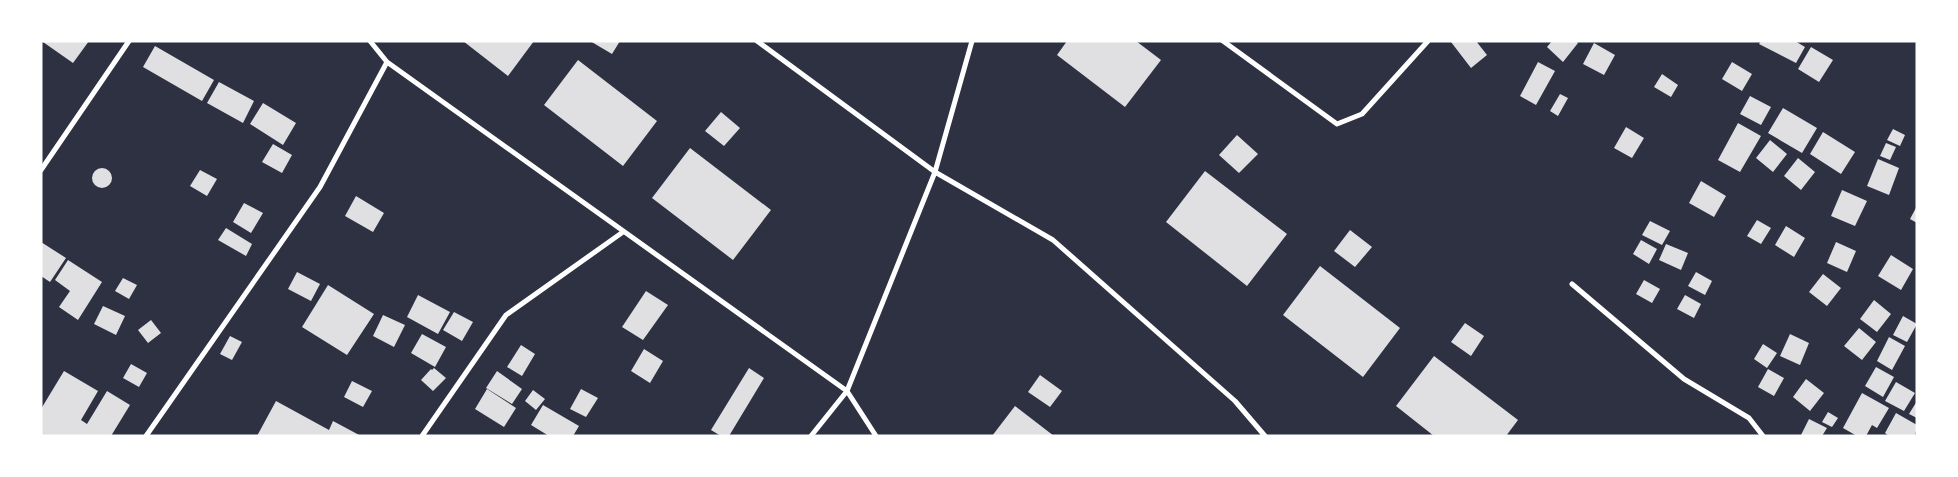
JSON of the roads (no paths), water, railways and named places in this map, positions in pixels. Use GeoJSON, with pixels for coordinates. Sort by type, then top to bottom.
{"type":"FeatureCollection","features":[{"type":"Feature","properties":{"kind":"street"},"geometry":{"type":"LineString","coordinates":[[41,170],[129,41]]}},
{"type":"Feature","properties":{"kind":"street"},"geometry":{"type":"LineString","coordinates":[[370,41],[387,62],[846,391],[876,436]]}},
{"type":"Feature","properties":{"kind":"street"},"geometry":{"type":"LineString","coordinates":[[757,41],[935,172],[1053,240],[1235,401],[1265,436]]}},
{"type":"Feature","properties":{"kind":"street"},"geometry":{"type":"LineString","coordinates":[[811,436],[846,391],[935,172],[972,41]]}},
{"type":"Feature","properties":{"kind":"street"},"geometry":{"type":"LineString","coordinates":[[1223,41],[1337,124],[1362,114],[1428,41]]}},
{"type":"Feature","properties":{"kind":"street"},"geometry":{"type":"LineString","coordinates":[[146,436],[320,187],[387,62]]}},
{"type":"Feature","properties":{"kind":"street"},"geometry":{"type":"LineString","coordinates":[[422,436],[506,315],[623,232]]}},
{"type":"Feature","properties":{"kind":"street"},"geometry":{"type":"LineString","coordinates":[[1572,284],[1684,379],[1749,418],[1763,436]]}}]}
